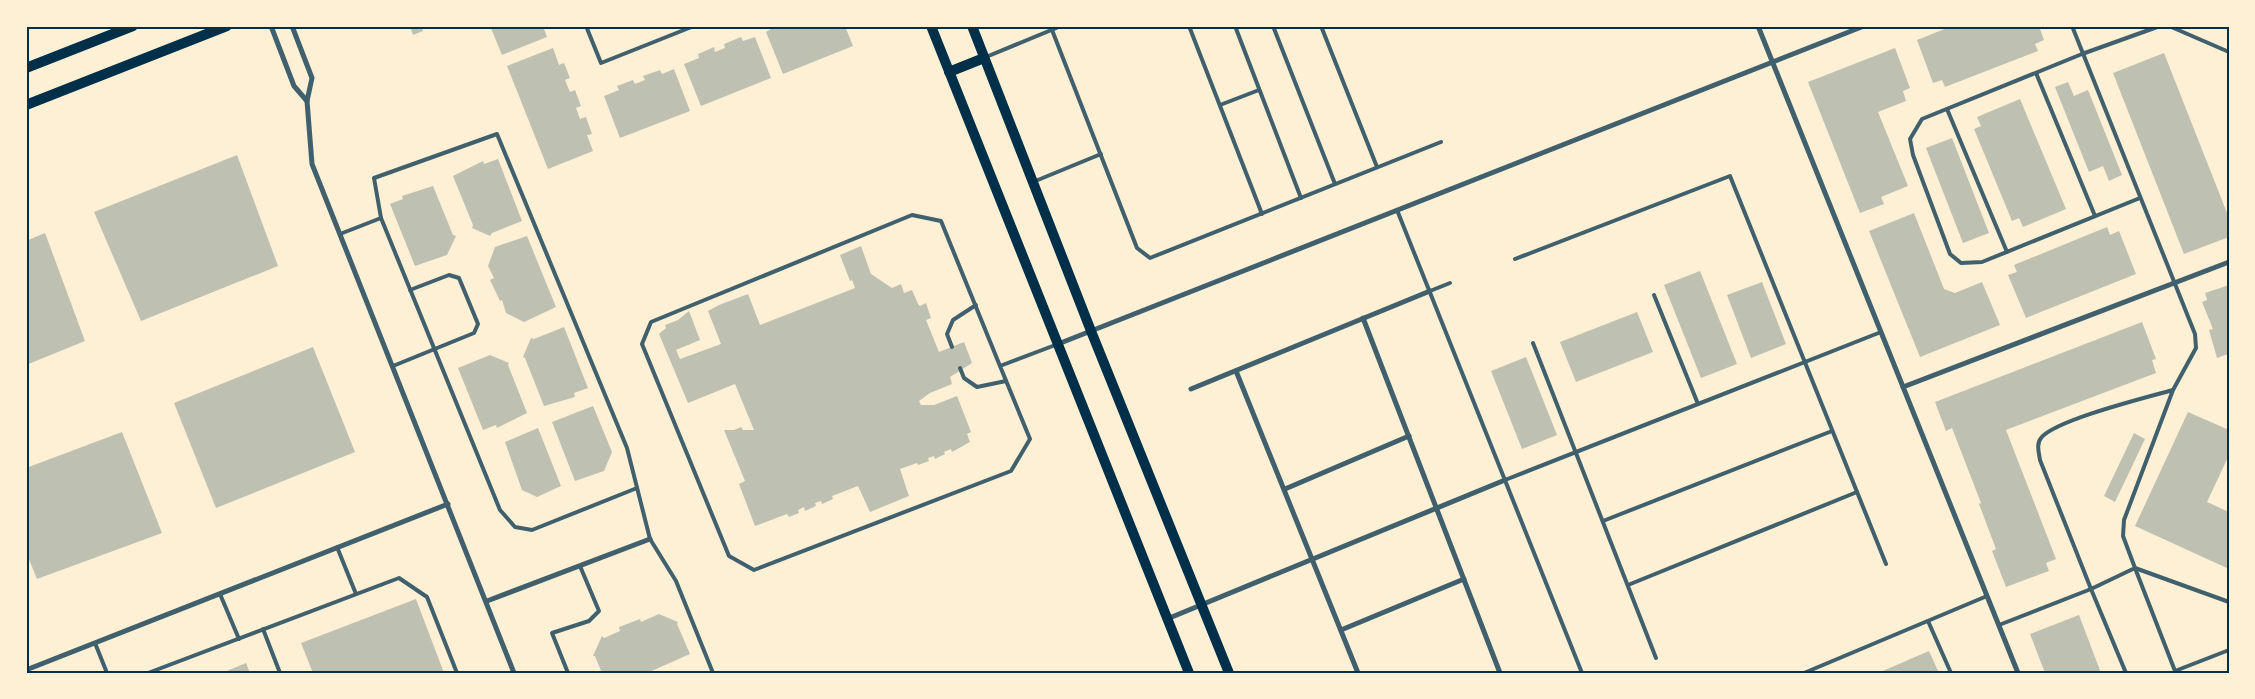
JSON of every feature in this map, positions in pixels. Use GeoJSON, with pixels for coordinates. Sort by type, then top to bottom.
{"type":"FeatureCollection","features":[{"type":"Feature","properties":{"kind":"main road"},"geometry":{"type":"LineString","coordinates":[[26,68],[133,26]]}},
{"type":"Feature","properties":{"kind":"main road"},"geometry":{"type":"LineString","coordinates":[[26,106],[227,26]]}},
{"type":"Feature","properties":{"kind":"main road"},"geometry":{"type":"LineString","coordinates":[[931,26],[1189,673]]}},
{"type":"Feature","properties":{"kind":"main road"},"geometry":{"type":"LineString","coordinates":[[972,26],[1091,331],[1203,604],[1229,673]]}},
{"type":"Feature","properties":{"kind":"main road"},"geometry":{"type":"LineString","coordinates":[[949,72],[984,58]]}},
{"type":"Feature","properties":{"kind":"street"},"geometry":{"type":"LineString","coordinates":[[270,26],[294,86],[307,100]]}},
{"type":"Feature","properties":{"kind":"street"},"geometry":{"type":"LineString","coordinates":[[292,26],[312,78],[307,100],[312,164],[514,673]]}},
{"type":"Feature","properties":{"kind":"street"},"geometry":{"type":"LineString","coordinates":[[1758,26],[2018,673]]}},
{"type":"Feature","properties":{"kind":"street"},"geometry":{"type":"LineString","coordinates":[[1058,344],[1864,26]]}},
{"type":"Feature","properties":{"kind":"street"},"geometry":{"type":"LineString","coordinates":[[1903,388],[2229,262]]}},
{"type":"Feature","properties":{"kind":"street"},"geometry":{"type":"LineString","coordinates":[[1191,389],[1430,291]]}},
{"type":"Feature","properties":{"kind":"street"},"geometry":{"type":"LineString","coordinates":[[1363,318],[1500,673]]}},
{"type":"Feature","properties":{"kind":"street"},"geometry":{"type":"LineString","coordinates":[[1236,371],[1358,673]]}},
{"type":"Feature","properties":{"kind":"street"},"geometry":{"type":"LineString","coordinates":[[1285,489],[1409,436]]}},
{"type":"Feature","properties":{"kind":"street"},"geometry":{"type":"LineString","coordinates":[[1167,619],[1505,480]]}},
{"type":"Feature","properties":{"kind":"street"},"geometry":{"type":"LineString","coordinates":[[26,670],[448,504]]}},
{"type":"Feature","properties":{"kind":"street"},"geometry":{"type":"LineString","coordinates":[[487,601],[650,539]]}},
{"type":"Feature","properties":{"kind":"street"},"geometry":{"type":"LineString","coordinates":[[1341,630],[1464,578]]}},
{"type":"Feature","properties":{"kind":"lane"},"geometry":{"type":"LineString","coordinates":[[586,26],[601,63],[694,26]]}},
{"type":"Feature","properties":{"kind":"lane"},"geometry":{"type":"LineString","coordinates":[[984,58],[1061,26]]}},
{"type":"Feature","properties":{"kind":"lane"},"geometry":{"type":"LineString","coordinates":[[1189,26],[1262,214]]}},
{"type":"Feature","properties":{"kind":"lane"},"geometry":{"type":"LineString","coordinates":[[1235,26],[1301,198]]}},
{"type":"Feature","properties":{"kind":"lane"},"geometry":{"type":"LineString","coordinates":[[1273,26],[1335,184]]}},
{"type":"Feature","properties":{"kind":"lane"},"geometry":{"type":"LineString","coordinates":[[1321,26],[1377,167]]}},
{"type":"Feature","properties":{"kind":"lane"},"geometry":{"type":"LineString","coordinates":[[2072,26],[2195,334],[2196,348],[2174,390],[2124,520],[2123,536],[2175,671],[2229,650]]}},
{"type":"Feature","properties":{"kind":"lane"},"geometry":{"type":"LineString","coordinates":[[2140,198],[1982,262],[1961,263],[1950,254],[1913,155],[1910,138],[1922,119],[2082,54],[2160,26]]}},
{"type":"Feature","properties":{"kind":"lane"},"geometry":{"type":"LineString","coordinates":[[2169,26],[2229,52]]}},
{"type":"Feature","properties":{"kind":"lane"},"geometry":{"type":"LineString","coordinates":[[1052,30],[1137,248],[1150,258],[1441,142]]}},
{"type":"Feature","properties":{"kind":"lane"},"geometry":{"type":"LineString","coordinates":[[2036,72],[2095,216]]}},
{"type":"Feature","properties":{"kind":"lane"},"geometry":{"type":"LineString","coordinates":[[1220,105],[1260,90]]}},
{"type":"Feature","properties":{"kind":"lane"},"geometry":{"type":"LineString","coordinates":[[1947,109],[2008,252]]}},
{"type":"Feature","properties":{"kind":"lane"},"geometry":{"type":"LineString","coordinates":[[637,488],[532,530],[515,527],[500,510],[381,218],[374,178],[497,134],[627,448],[650,539],[676,580],[713,673]]}},
{"type":"Feature","properties":{"kind":"lane"},"geometry":{"type":"LineString","coordinates":[[1032,182],[1100,154]]}},
{"type":"Feature","properties":{"kind":"lane"},"geometry":{"type":"LineString","coordinates":[[1515,258],[1730,176],[1886,564]]}},
{"type":"Feature","properties":{"kind":"lane"},"geometry":{"type":"LineString","coordinates":[[1397,210],[1582,673]]}},
{"type":"Feature","properties":{"kind":"lane"},"geometry":{"type":"LineString","coordinates":[[912,215],[942,221],[976,305],[1030,439],[1011,471],[754,570],[729,556],[642,344],[651,322],[912,215]]}},
{"type":"Feature","properties":{"kind":"lane"},"geometry":{"type":"LineString","coordinates":[[340,234],[381,218]]}},
{"type":"Feature","properties":{"kind":"lane"},"geometry":{"type":"LineString","coordinates":[[393,366],[474,333],[478,324],[459,278],[449,274],[410,290]]}},
{"type":"Feature","properties":{"kind":"lane"},"geometry":{"type":"LineString","coordinates":[[1430,291],[1450,283]]}},
{"type":"Feature","properties":{"kind":"lane"},"geometry":{"type":"LineString","coordinates":[[1654,295],[1698,404]]}},
{"type":"Feature","properties":{"kind":"lane"},"geometry":{"type":"LineString","coordinates":[[952,347],[947,334],[953,320],[976,305]]}},
{"type":"Feature","properties":{"kind":"lane"},"geometry":{"type":"LineString","coordinates":[[1505,480],[1881,332]]}},
{"type":"Feature","properties":{"kind":"lane"},"geometry":{"type":"LineString","coordinates":[[1533,343],[1656,658]]}},
{"type":"Feature","properties":{"kind":"lane"},"geometry":{"type":"LineString","coordinates":[[1000,366],[1058,344]]}},
{"type":"Feature","properties":{"kind":"lane"},"geometry":{"type":"LineString","coordinates":[[960,368],[964,378],[978,387],[1006,381]]}},
{"type":"Feature","properties":{"kind":"lane"},"geometry":{"type":"LineString","coordinates":[[2126,673],[2040,460],[2038,444],[2042,437],[2072,420],[2174,390]]}},
{"type":"Feature","properties":{"kind":"lane"},"geometry":{"type":"LineString","coordinates":[[1603,521],[1832,431]]}},
{"type":"Feature","properties":{"kind":"lane"},"geometry":{"type":"LineString","coordinates":[[1628,584],[1857,492]]}},
{"type":"Feature","properties":{"kind":"lane"},"geometry":{"type":"LineString","coordinates":[[337,547],[356,594]]}},
{"type":"Feature","properties":{"kind":"lane"},"geometry":{"type":"LineString","coordinates":[[568,673],[552,633],[589,621],[599,612],[580,566]]}},
{"type":"Feature","properties":{"kind":"lane"},"geometry":{"type":"LineString","coordinates":[[1999,626],[2091,589],[2135,568],[2229,602]]}},
{"type":"Feature","properties":{"kind":"lane"},"geometry":{"type":"LineString","coordinates":[[148,673],[399,578],[427,597],[457,673]]}},
{"type":"Feature","properties":{"kind":"lane"},"geometry":{"type":"LineString","coordinates":[[220,594],[238,639]]}},
{"type":"Feature","properties":{"kind":"lane"},"geometry":{"type":"LineString","coordinates":[[1804,673],[1987,596]]}},
{"type":"Feature","properties":{"kind":"lane"},"geometry":{"type":"LineString","coordinates":[[1928,621],[1951,673]]}},
{"type":"Feature","properties":{"kind":"lane"},"geometry":{"type":"LineString","coordinates":[[263,630],[280,673]]}},
{"type":"Feature","properties":{"kind":"lane"},"geometry":{"type":"LineString","coordinates":[[95,643],[107,673]]}},
{"type":"Feature","properties":{"kind":"building"},"geometry":{"type":"Polygon","coordinates":[[[410,26],[421,26],[423,31],[413,35],[410,26]]]}},
{"type":"Feature","properties":{"kind":"building"},"geometry":{"type":"Polygon","coordinates":[[[490,26],[543,26],[547,37],[502,55],[490,26]]]}},
{"type":"Feature","properties":{"kind":"building"},"geometry":{"type":"Polygon","coordinates":[[[776,26],[845,26],[853,46],[783,74],[766,32],[776,26]]]}},
{"type":"Feature","properties":{"kind":"building"},"geometry":{"type":"Polygon","coordinates":[[[1952,26],[2039,26],[2044,40],[2035,44],[2038,51],[1945,87],[1942,80],[1933,83],[1917,40],[1952,26]]]}},
{"type":"Feature","properties":{"kind":"building"},"geometry":{"type":"Polygon","coordinates":[[[741,37],[743,41],[755,37],[771,78],[701,106],[684,64],[699,58],[698,54],[714,47],[715,52],[725,48],[724,44],[741,37]]]}},
{"type":"Feature","properties":{"kind":"building"},"geometry":{"type":"Polygon","coordinates":[[[553,48],[559,65],[564,63],[570,78],[565,80],[570,92],[575,90],[581,106],[576,108],[580,119],[586,117],[592,134],[587,135],[593,151],[548,169],[507,66],[553,48]]]}},
{"type":"Feature","properties":{"kind":"building"},"geometry":{"type":"Polygon","coordinates":[[[1895,48],[1910,88],[1903,91],[1906,101],[1878,112],[1908,186],[1881,197],[1884,204],[1860,213],[1808,82],[1895,48]]]}},
{"type":"Feature","properties":{"kind":"building"},"geometry":{"type":"Polygon","coordinates":[[[2164,53],[2229,218],[2229,237],[2184,254],[2113,73],[2164,53]]]}},
{"type":"Feature","properties":{"kind":"building"},"geometry":{"type":"Polygon","coordinates":[[[674,69],[690,111],[620,138],[604,96],[619,90],[617,86],[633,80],[635,84],[645,80],[643,76],[660,70],[662,74],[674,69]]]}},
{"type":"Feature","properties":{"kind":"building"},"geometry":{"type":"Polygon","coordinates":[[[2068,82],[2074,96],[2088,90],[2122,175],[2109,181],[2103,166],[2089,172],[2055,87],[2068,82]]]}},
{"type":"Feature","properties":{"kind":"building"},"geometry":{"type":"Polygon","coordinates":[[[2020,99],[2066,209],[2023,227],[2019,218],[2012,221],[1974,129],[1981,126],[1977,117],[2020,99]]]}},
{"type":"Feature","properties":{"kind":"building"},"geometry":{"type":"Polygon","coordinates":[[[1952,138],[1989,233],[1963,243],[1926,148],[1952,138]]]}},
{"type":"Feature","properties":{"kind":"building"},"geometry":{"type":"Polygon","coordinates":[[[237,155],[278,266],[141,321],[94,212],[237,155]]]}},
{"type":"Feature","properties":{"kind":"building"},"geometry":{"type":"Polygon","coordinates":[[[498,159],[522,221],[492,233],[490,236],[472,228],[473,225],[453,176],[483,161],[484,164],[498,159]]]}},
{"type":"Feature","properties":{"kind":"building"},"geometry":{"type":"Polygon","coordinates":[[[433,186],[453,235],[456,236],[447,255],[415,266],[390,204],[403,199],[402,196],[433,186]]]}},
{"type":"Feature","properties":{"kind":"building"},"geometry":{"type":"Polygon","coordinates":[[[1914,213],[1944,289],[1955,293],[1982,282],[2000,325],[1920,357],[1869,231],[1914,213]]]}},
{"type":"Feature","properties":{"kind":"building"},"geometry":{"type":"Polygon","coordinates":[[[2107,227],[2110,235],[2119,231],[2136,274],[2026,318],[2008,275],[2017,272],[2014,265],[2107,227]]]}},
{"type":"Feature","properties":{"kind":"building"},"geometry":{"type":"Polygon","coordinates":[[[45,233],[85,341],[26,365],[26,241],[45,233]]]}},
{"type":"Feature","properties":{"kind":"building"},"geometry":{"type":"Polygon","coordinates":[[[527,236],[556,307],[524,322],[506,313],[502,300],[500,301],[490,280],[494,278],[488,266],[495,247],[527,236]]]}},
{"type":"Feature","properties":{"kind":"building"},"geometry":{"type":"Polygon","coordinates":[[[861,246],[871,274],[892,288],[901,284],[904,293],[912,290],[920,306],[926,303],[931,318],[926,320],[939,352],[964,342],[972,363],[950,377],[952,384],[930,393],[919,401],[921,405],[934,405],[957,396],[971,432],[967,434],[970,442],[952,452],[951,449],[944,452],[945,454],[935,459],[934,456],[928,458],[929,461],[900,469],[909,496],[870,512],[858,486],[832,496],[833,499],[822,504],[821,501],[815,503],[816,506],[805,511],[804,507],[798,510],[799,513],[789,517],[787,514],[755,526],[739,484],[745,481],[724,430],[734,430],[741,427],[743,430],[754,430],[735,384],[688,403],[659,334],[666,328],[665,325],[678,320],[689,311],[700,340],[676,350],[680,359],[721,344],[708,311],[719,305],[748,294],[760,325],[855,288],[852,280],[850,281],[840,255],[861,246]]]}},
{"type":"Feature","properties":{"kind":"building"},"geometry":{"type":"Polygon","coordinates":[[[1700,271],[1737,364],[1701,378],[1664,285],[1700,271]]]}},
{"type":"Feature","properties":{"kind":"building"},"geometry":{"type":"Polygon","coordinates":[[[1762,282],[1786,344],[1751,358],[1727,295],[1762,282]]]}},
{"type":"Feature","properties":{"kind":"building"},"geometry":{"type":"Polygon","coordinates":[[[2229,285],[2229,351],[2228,354],[2217,358],[2209,330],[2213,329],[2202,302],[2207,300],[2205,293],[2229,285]]]}},
{"type":"Feature","properties":{"kind":"building"},"geometry":{"type":"Polygon","coordinates":[[[1637,312],[1653,352],[1576,382],[1560,342],[1637,312]]]}},
{"type":"Feature","properties":{"kind":"building"},"geometry":{"type":"Polygon","coordinates":[[[2142,322],[2156,359],[2152,360],[2156,373],[2006,430],[2056,559],[2046,563],[2049,571],[2006,587],[1992,551],[1996,549],[1979,504],[1981,503],[1952,428],[1946,431],[1935,402],[2142,322]]]}},
{"type":"Feature","properties":{"kind":"building"},"geometry":{"type":"Polygon","coordinates":[[[564,327],[588,388],[574,393],[575,397],[544,406],[523,357],[531,338],[534,339],[564,327]]]}},
{"type":"Feature","properties":{"kind":"building"},"geometry":{"type":"Polygon","coordinates":[[[313,347],[355,452],[216,508],[174,403],[313,347]]]}},
{"type":"Feature","properties":{"kind":"building"},"geometry":{"type":"Polygon","coordinates":[[[490,355],[509,363],[508,365],[527,413],[497,428],[496,425],[483,430],[458,368],[490,355]]]}},
{"type":"Feature","properties":{"kind":"building"},"geometry":{"type":"Polygon","coordinates":[[[1526,357],[1557,435],[1522,449],[1491,371],[1526,357]]]}},
{"type":"Feature","properties":{"kind":"building"},"geometry":{"type":"Polygon","coordinates":[[[593,406],[612,452],[604,471],[575,481],[552,422],[593,406]]]}},
{"type":"Feature","properties":{"kind":"building"},"geometry":{"type":"Polygon","coordinates":[[[2188,412],[2229,430],[2229,455],[2207,502],[2229,512],[2229,569],[2135,526],[2188,412]]]}},
{"type":"Feature","properties":{"kind":"building"},"geometry":{"type":"Polygon","coordinates":[[[538,428],[561,486],[537,497],[522,490],[505,442],[538,428]]]}},
{"type":"Feature","properties":{"kind":"building"},"geometry":{"type":"Polygon","coordinates":[[[122,432],[162,533],[37,579],[26,552],[26,468],[122,432]]]}},
{"type":"Feature","properties":{"kind":"building"},"geometry":{"type":"Polygon","coordinates":[[[2134,433],[2145,439],[2115,502],[2104,496],[2134,433]]]}},
{"type":"Feature","properties":{"kind":"building"},"geometry":{"type":"Polygon","coordinates":[[[416,599],[444,673],[313,673],[301,643],[416,599]]]}},
{"type":"Feature","properties":{"kind":"building"},"geometry":{"type":"Polygon","coordinates":[[[659,614],[678,622],[677,624],[690,654],[647,673],[602,673],[595,656],[593,656],[602,636],[604,638],[620,631],[619,627],[640,619],[641,622],[659,614]]]}},
{"type":"Feature","properties":{"kind":"building"},"geometry":{"type":"Polygon","coordinates":[[[2079,615],[2101,673],[2045,673],[2030,634],[2079,615]]]}},
{"type":"Feature","properties":{"kind":"building"},"geometry":{"type":"Polygon","coordinates":[[[1929,651],[1939,673],[1878,673],[1929,651]]]}},
{"type":"Feature","properties":{"kind":"building"},"geometry":{"type":"Polygon","coordinates":[[[246,663],[250,673],[222,673],[246,663]]]}}]}
